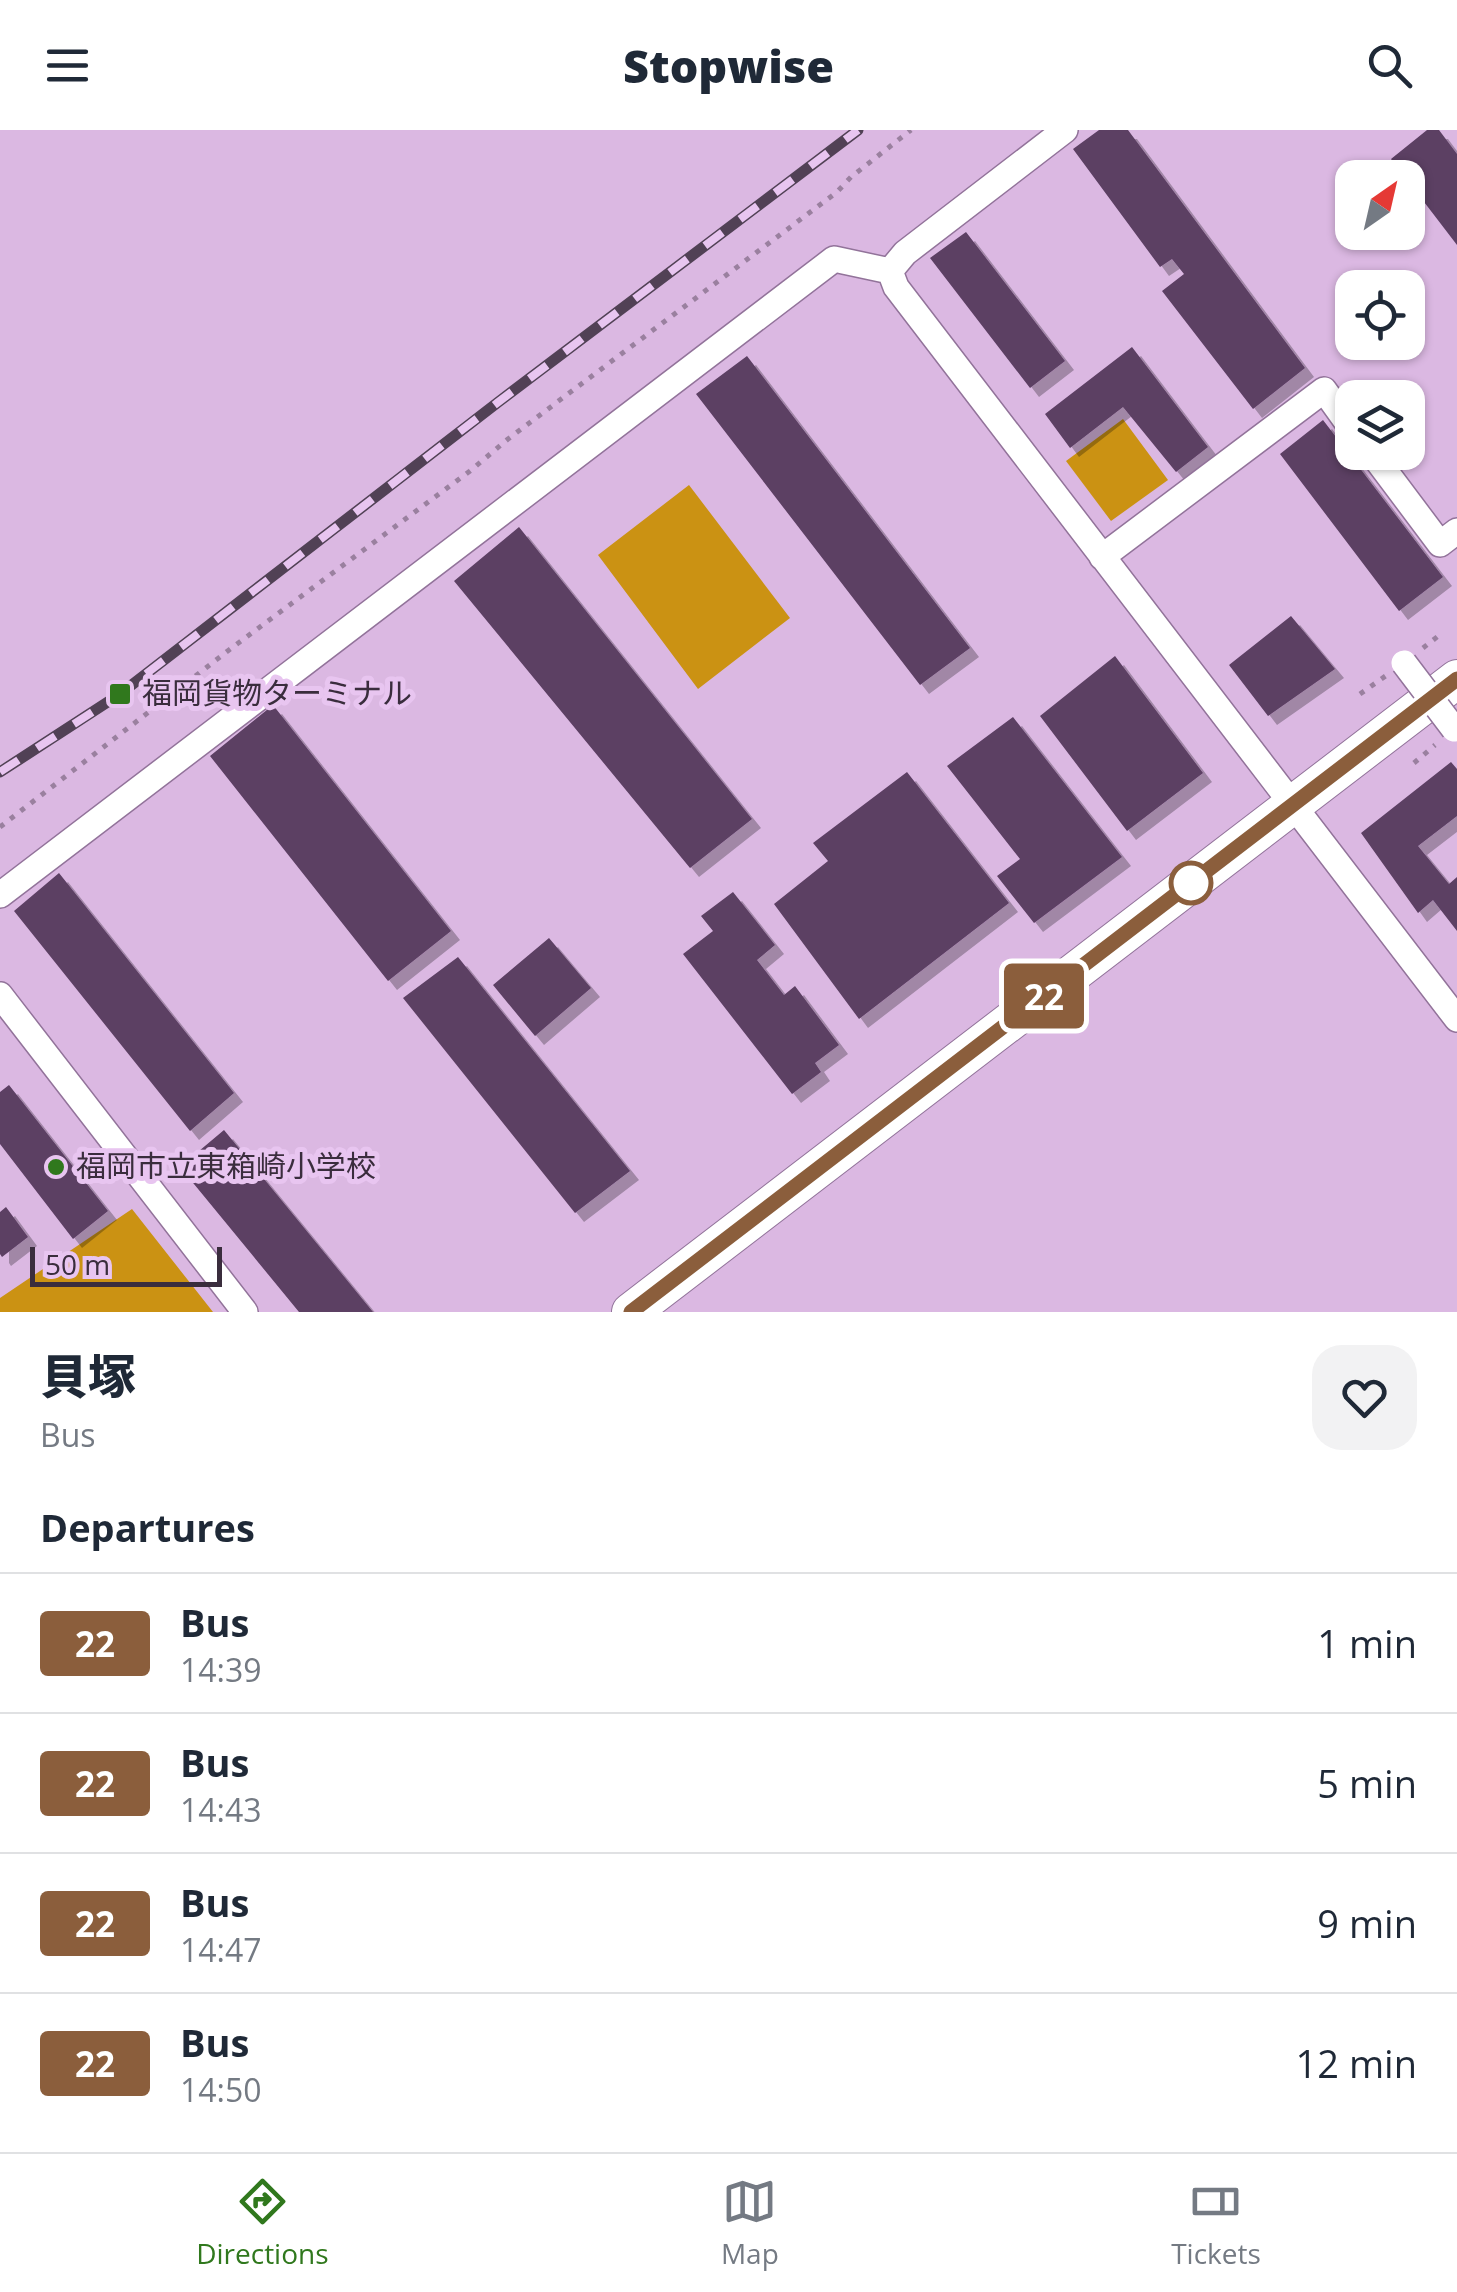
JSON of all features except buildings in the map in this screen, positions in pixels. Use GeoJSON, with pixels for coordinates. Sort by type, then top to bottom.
{"type":"FeatureCollection","features":[{"type":"Feature","properties":{"kind":"highway"},"geometry":{"type":"LineString","coordinates":[[631,1312],[1457,679]]}},
{"type":"Feature","properties":{"kind":"street"},"geometry":{"type":"LineString","coordinates":[[890,271],[905,253],[1065,130]]}},
{"type":"Feature","properties":{"kind":"street"},"geometry":{"type":"LineString","coordinates":[[0,896],[834,260],[890,271]]}},
{"type":"Feature","properties":{"kind":"street"},"geometry":{"type":"LineString","coordinates":[[890,271],[896,288],[1457,1019]]}},
{"type":"Feature","properties":{"kind":"street"},"geometry":{"type":"LineString","coordinates":[[1102,557],[1324,390],[1335,405]]}},
{"type":"Feature","properties":{"kind":"street"},"geometry":{"type":"LineString","coordinates":[[1384,470],[1440,544],[1457,531]]}},
{"type":"Feature","properties":{"kind":"street"},"geometry":{"type":"LineString","coordinates":[[1404,663],[1454,729]]}},
{"type":"Feature","properties":{"kind":"street"},"geometry":{"type":"LineString","coordinates":[[0,995],[246,1312]]}},
{"type":"Feature","properties":{"kind":"path"},"geometry":{"type":"LineString","coordinates":[[0,827],[837,192],[911,130]]}},
{"type":"Feature","properties":{"kind":"shaded area"},"geometry":{"type":"Polygon","coordinates":[[[1123,419],[1168,480],[1111,521],[1066,461],[1123,419]]]}},
{"type":"Feature","properties":{"kind":"shaded area"},"geometry":{"type":"Polygon","coordinates":[[[689,485],[790,618],[698,689],[598,555],[689,485]]]}},
{"type":"Feature","properties":{"kind":"shaded area"},"geometry":{"type":"Polygon","coordinates":[[[132,1209],[213,1312],[0,1312],[0,1298],[132,1209]]]}},
{"type":"Feature","properties":{"kind":"railway"},"geometry":{"type":"LineString","coordinates":[[0,772],[120,694],[858,130]]}},
{"type":"Feature","properties":{"kind":"bus line","name":"22"},"geometry":{"type":"LineString","coordinates":[[631,1312],[1457,679]]}},
{"type":"Feature","properties":{"kind":"place","name":"福岡貨物ターミナル"},"geometry":{"type":"Point","coordinates":[120,694]}},
{"type":"Feature","properties":{"kind":"place","name":"福岡市立東箱崎小学校"},"geometry":{"type":"Point","coordinates":[56,1167]}}]}
